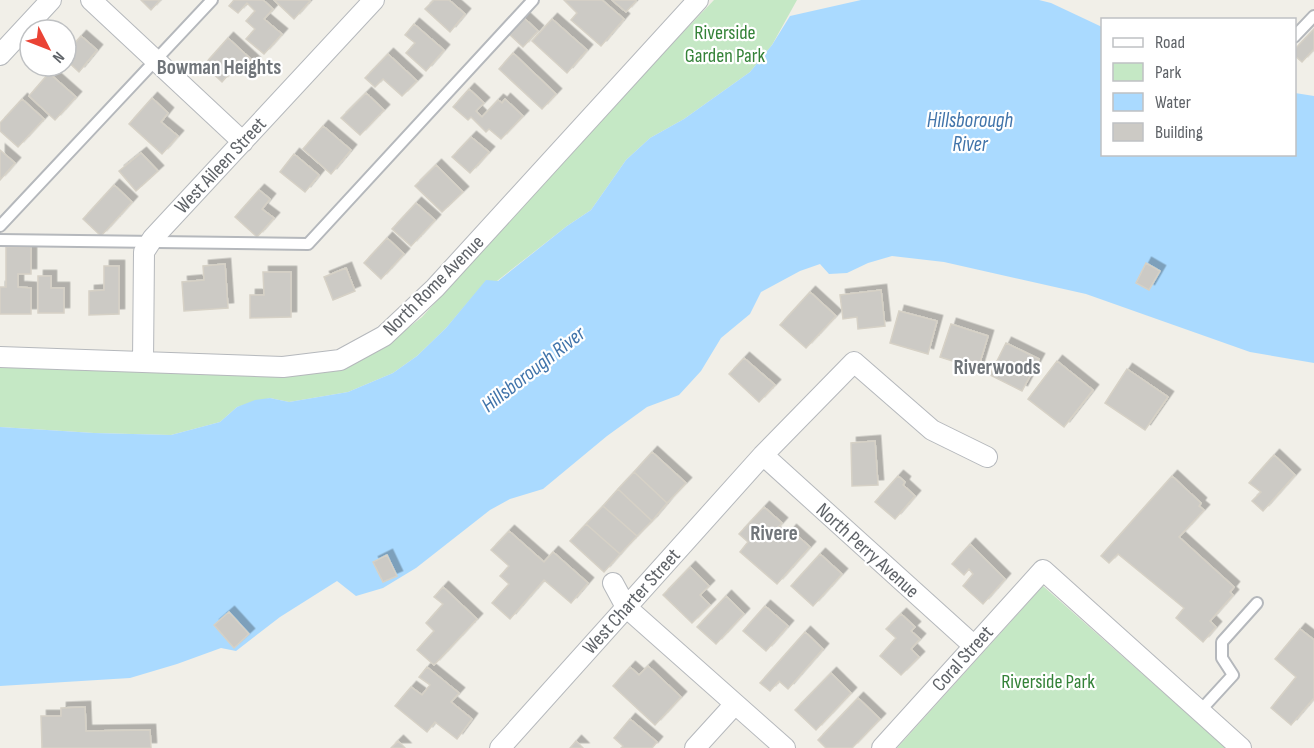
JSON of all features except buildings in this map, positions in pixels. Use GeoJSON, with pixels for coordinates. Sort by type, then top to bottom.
{"type":"FeatureCollection","features":[{"type":"Feature","properties":{"kind":"street"},"geometry":{"type":"LineString","coordinates":[[0,56],[51,0]]}},
{"type":"Feature","properties":{"kind":"street"},"geometry":{"type":"LineString","coordinates":[[91,0],[243,142]]}},
{"type":"Feature","properties":{"kind":"street","name":"West Aileen Street"},"geometry":{"type":"LineString","coordinates":[[149,243],[374,0]]}},
{"type":"Feature","properties":{"kind":"street","name":"North Rome Avenue"},"geometry":{"type":"LineString","coordinates":[[0,357],[283,367],[340,360],[384,336],[435,288],[698,0]]}},
{"type":"Feature","properties":{"kind":"street"},"geometry":{"type":"LineString","coordinates":[[143,362],[144,252],[149,243]]}},
{"type":"Feature","properties":{"kind":"street","name":"West Charter Street"},"geometry":{"type":"LineString","coordinates":[[500,748],[763,455],[854,362],[932,430],[987,457]]}},
{"type":"Feature","properties":{"kind":"street","name":"North Perry Avenue"},"geometry":{"type":"LineString","coordinates":[[763,455],[973,645]]}},
{"type":"Feature","properties":{"kind":"street","name":"Coral Street"},"geometry":{"type":"LineString","coordinates":[[882,748],[973,645],[1044,570],[1200,711]]}},
{"type":"Feature","properties":{"kind":"street"},"geometry":{"type":"LineString","coordinates":[[613,584],[626,607],[784,748]]}},
{"type":"Feature","properties":{"kind":"street"},"geometry":{"type":"LineString","coordinates":[[695,748],[735,704]]}},
{"type":"Feature","properties":{"kind":"street"},"geometry":{"type":"LineString","coordinates":[[1200,711],[1241,748]]}},
{"type":"Feature","properties":{"kind":"lane"},"geometry":{"type":"LineString","coordinates":[[0,226],[212,0]]}},
{"type":"Feature","properties":{"kind":"lane"},"geometry":{"type":"LineString","coordinates":[[0,240],[308,244],[533,0]]}},
{"type":"Feature","properties":{"kind":"lane"},"geometry":{"type":"LineString","coordinates":[[1296,35],[1314,16]]}},
{"type":"Feature","properties":{"kind":"lane"},"geometry":{"type":"LineString","coordinates":[[1200,711],[1233,675],[1222,658],[1222,642],[1257,603]]}},
{"type":"Feature","properties":{"kind":"green space","name":"Riverside Garden Park"},"geometry":{"type":"Polygon","coordinates":[[[714,0],[797,0],[772,45],[750,72],[684,119],[650,138],[626,160],[591,210],[497,281],[486,281],[446,328],[417,356],[393,373],[348,392],[289,402],[270,398],[237,407],[220,422],[171,435],[0,427],[0,367],[284,376],[394,339],[422,317],[625,93],[714,0]]]}},
{"type":"Feature","properties":{"kind":"green space","name":"Riverside Park"},"geometry":{"type":"Polygon","coordinates":[[[1043,586],[1226,748],[897,748],[1043,586]]]}},
{"type":"Feature","properties":{"kind":"water","name":"Hillsborough River"},"geometry":{"type":"Polygon","coordinates":[[[861,0],[1039,0],[1051,3],[1101,27],[1101,156],[1296,156],[1296,93],[1314,96],[1314,363],[1250,352],[1086,294],[944,262],[892,256],[868,263],[847,273],[829,274],[820,264],[800,271],[761,292],[750,314],[721,338],[701,371],[679,395],[647,407],[607,436],[543,489],[510,499],[490,510],[416,568],[383,588],[356,596],[337,581],[280,617],[236,651],[221,648],[130,678],[0,686],[0,427],[171,435],[220,422],[237,407],[255,400],[270,398],[289,402],[348,392],[393,373],[417,356],[446,328],[486,280],[498,281],[567,226],[591,210],[626,160],[650,138],[684,119],[750,72],[772,45],[790,16],[861,0]]]}},
{"type":"Feature","properties":{"kind":"district","name":"Bowman Heights"},"geometry":{"type":"Point","coordinates":[219,67]}},
{"type":"Feature","properties":{"kind":"district","name":"Riverwoods"},"geometry":{"type":"Point","coordinates":[997,367]}},
{"type":"Feature","properties":{"kind":"district","name":"Rivere"},"geometry":{"type":"Point","coordinates":[774,533]}}]}
